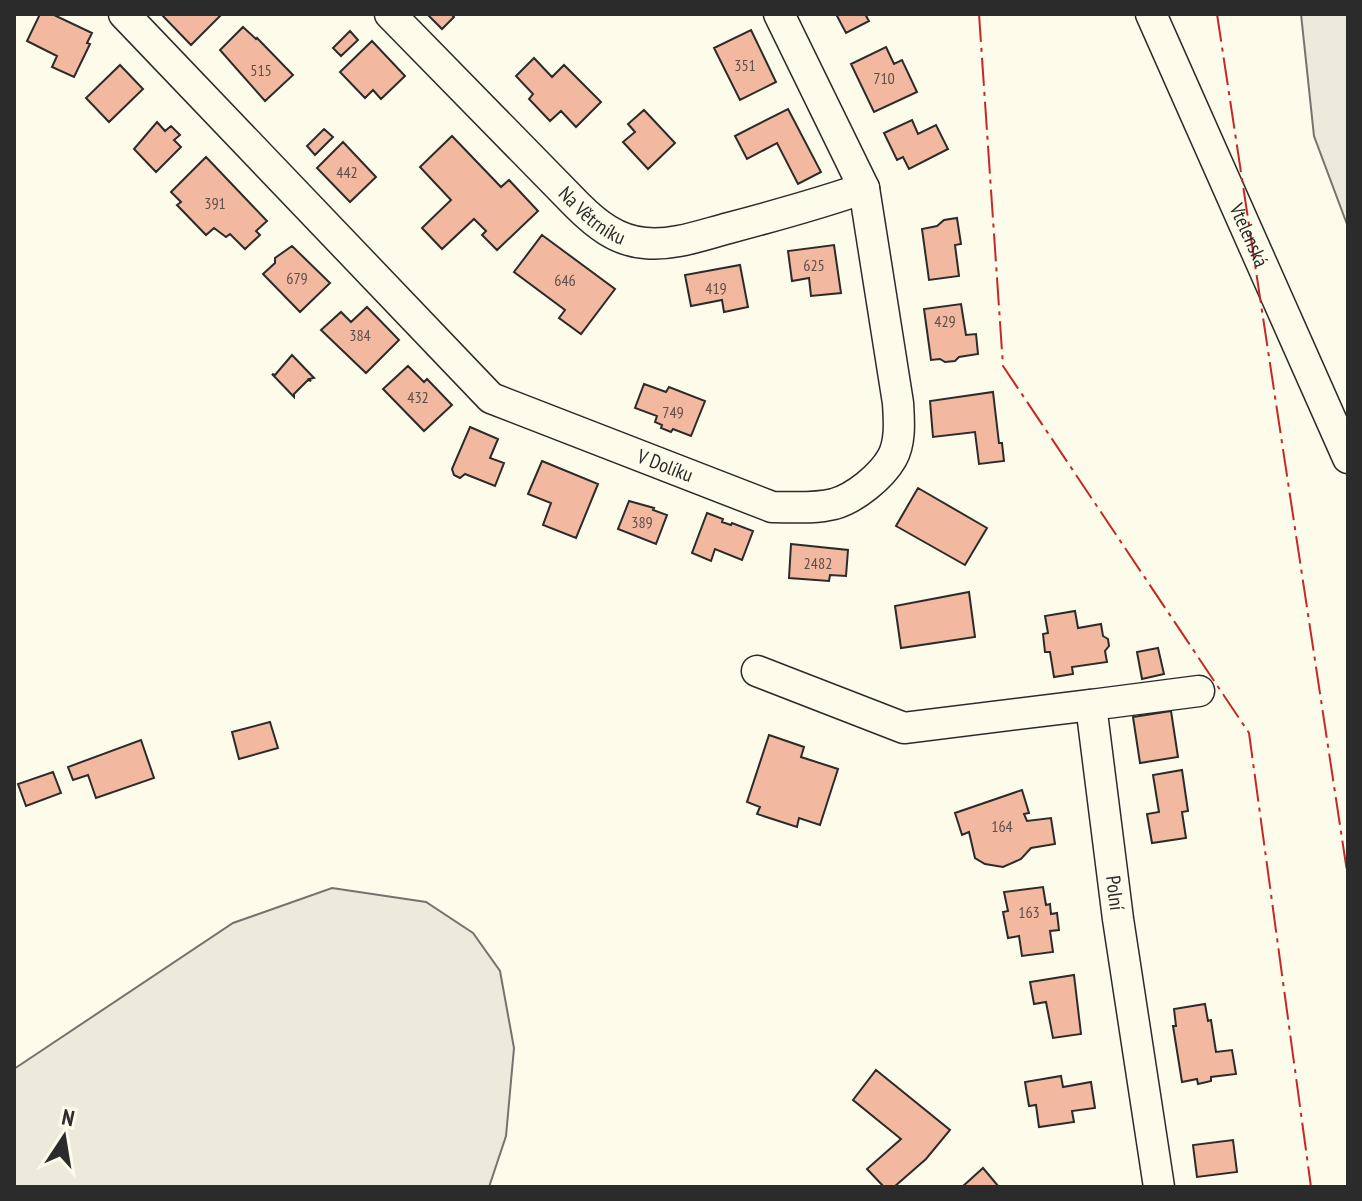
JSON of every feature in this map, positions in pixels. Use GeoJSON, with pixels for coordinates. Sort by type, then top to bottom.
{"type":"FeatureCollection","features":[{"type":"Feature","properties":{"kind":"street","name":"V Dolíku"},"geometry":{"type":"LineString","coordinates":[[124,14],[491,398],[772,507],[835,504],[873,480],[893,457],[899,428],[898,403],[864,188],[779,14]]}},
{"type":"Feature","properties":{"kind":"street","name":"Na Větrníku"},"geometry":{"type":"LineString","coordinates":[[390,14],[593,221],[617,237],[644,243],[675,242],[864,188]]}},
{"type":"Feature","properties":{"kind":"street","name":"Vtelenská"},"geometry":{"type":"LineString","coordinates":[[1151,14],[1348,458]]}},
{"type":"Feature","properties":{"kind":"street"},"geometry":{"type":"LineString","coordinates":[[757,671],[904,728],[1199,691]]}},
{"type":"Feature","properties":{"kind":"street","name":"Polní"},"geometry":{"type":"LineString","coordinates":[[1091,705],[1121,935],[1159,1187]]}},
{"type":"Feature","properties":{"kind":"shaded area"},"geometry":{"type":"Polygon","coordinates":[[[1301,14],[1348,14],[1348,227],[1314,136],[1301,14]]]}},
{"type":"Feature","properties":{"kind":"shaded area"},"geometry":{"type":"Polygon","coordinates":[[[332,888],[426,902],[473,933],[500,971],[514,1048],[506,1136],[489,1187],[14,1187],[14,1069],[233,923],[332,888]]]}},
{"type":"Feature","properties":{"kind":"building"},"geometry":{"type":"Polygon","coordinates":[[[40,14],[52,14],[92,33],[74,77],[52,67],[57,56],[27,41],[40,14]]]}},
{"type":"Feature","properties":{"kind":"building"},"geometry":{"type":"Polygon","coordinates":[[[161,14],[222,14],[191,45],[161,14]]]}},
{"type":"Feature","properties":{"kind":"building"},"geometry":{"type":"Polygon","coordinates":[[[427,14],[451,14],[454,17],[442,29],[427,14]]]}},
{"type":"Feature","properties":{"kind":"building"},"geometry":{"type":"Polygon","coordinates":[[[836,14],[865,14],[869,21],[846,33],[836,14]]]}},
{"type":"Feature","properties":{"kind":"building"},"geometry":{"type":"Polygon","coordinates":[[[243,27],[293,75],[265,101],[220,50],[243,27]]]}},
{"type":"Feature","properties":{"kind":"building"},"geometry":{"type":"Polygon","coordinates":[[[751,30],[776,82],[740,100],[714,48],[751,30]]]}},
{"type":"Feature","properties":{"kind":"building"},"geometry":{"type":"Polygon","coordinates":[[[350,31],[358,40],[341,56],[333,48],[350,31]]]}},
{"type":"Feature","properties":{"kind":"building"},"geometry":{"type":"Polygon","coordinates":[[[372,41],[405,76],[381,99],[373,90],[365,98],[340,72],[372,41]]]}},
{"type":"Feature","properties":{"kind":"building"},"geometry":{"type":"Polygon","coordinates":[[[886,47],[894,64],[902,60],[917,92],[874,112],[851,64],[886,47]]]}},
{"type":"Feature","properties":{"kind":"building"},"geometry":{"type":"Polygon","coordinates":[[[534,58],[552,77],[564,65],[601,102],[576,127],[561,111],[550,121],[529,99],[533,94],[516,76],[534,58]]]}},
{"type":"Feature","properties":{"kind":"building"},"geometry":{"type":"Polygon","coordinates":[[[120,65],[143,89],[109,122],[86,98],[120,65]]]}},
{"type":"Feature","properties":{"kind":"building"},"geometry":{"type":"Polygon","coordinates":[[[788,109],[821,172],[798,184],[777,143],[747,159],[735,136],[788,109]]]}},
{"type":"Feature","properties":{"kind":"building"},"geometry":{"type":"Polygon","coordinates":[[[644,110],[675,143],[648,169],[623,142],[635,132],[628,124],[644,110]]]}},
{"type":"Feature","properties":{"kind":"building"},"geometry":{"type":"Polygon","coordinates":[[[912,120],[918,134],[936,125],[948,149],[909,169],[903,157],[897,160],[884,133],[912,120]]]}},
{"type":"Feature","properties":{"kind":"building"},"geometry":{"type":"Polygon","coordinates":[[[157,122],[165,131],[171,126],[180,135],[174,140],[181,147],[156,172],[134,149],[157,122]]]}},
{"type":"Feature","properties":{"kind":"building"},"geometry":{"type":"Polygon","coordinates":[[[324,129],[333,137],[315,155],[307,146],[324,129]]]}},
{"type":"Feature","properties":{"kind":"building"},"geometry":{"type":"Polygon","coordinates":[[[452,136],[501,187],[509,180],[538,211],[497,250],[482,235],[486,231],[474,219],[442,249],[422,228],[451,200],[420,167],[452,136]]]}},
{"type":"Feature","properties":{"kind":"building"},"geometry":{"type":"Polygon","coordinates":[[[343,142],[376,177],[350,202],[317,168],[343,142]]]}},
{"type":"Feature","properties":{"kind":"building"},"geometry":{"type":"Polygon","coordinates":[[[206,157],[267,221],[256,231],[260,235],[245,249],[230,234],[226,237],[214,228],[206,235],[177,205],[181,202],[171,192],[206,157]]]}},
{"type":"Feature","properties":{"kind":"building"},"geometry":{"type":"Polygon","coordinates":[[[957,218],[961,244],[955,245],[959,276],[929,280],[922,229],[957,218]]]}},
{"type":"Feature","properties":{"kind":"building"},"geometry":{"type":"Polygon","coordinates":[[[542,235],[615,289],[581,334],[559,318],[565,310],[514,272],[542,235]]]}},
{"type":"Feature","properties":{"kind":"building"},"geometry":{"type":"Polygon","coordinates":[[[834,245],[841,293],[811,296],[809,278],[792,281],[788,251],[834,245]]]}},
{"type":"Feature","properties":{"kind":"building"},"geometry":{"type":"Polygon","coordinates":[[[292,246],[330,283],[300,312],[263,274],[275,263],[275,258],[292,246]]]}},
{"type":"Feature","properties":{"kind":"building"},"geometry":{"type":"Polygon","coordinates":[[[740,265],[748,307],[724,312],[722,300],[691,306],[685,275],[740,265]]]}},
{"type":"Feature","properties":{"kind":"building"},"geometry":{"type":"Polygon","coordinates":[[[961,304],[966,335],[976,334],[978,354],[959,357],[955,361],[931,360],[924,309],[961,304]]]}},
{"type":"Feature","properties":{"kind":"building"},"geometry":{"type":"Polygon","coordinates":[[[367,307],[399,340],[366,373],[321,330],[341,312],[351,322],[367,307]]]}},
{"type":"Feature","properties":{"kind":"building"},"geometry":{"type":"Polygon","coordinates":[[[292,355],[314,378],[309,379],[311,381],[308,380],[294,397],[272,374],[275,375],[292,355]]]}},
{"type":"Feature","properties":{"kind":"building"},"geometry":{"type":"Polygon","coordinates":[[[408,366],[424,382],[427,379],[452,405],[424,431],[383,389],[408,366]]]}},
{"type":"Feature","properties":{"kind":"building"},"geometry":{"type":"Polygon","coordinates":[[[644,384],[666,392],[669,387],[705,401],[691,436],[661,428],[662,425],[655,422],[657,416],[635,408],[644,384]]]}},
{"type":"Feature","properties":{"kind":"building"},"geometry":{"type":"Polygon","coordinates":[[[993,392],[1004,461],[979,464],[975,432],[933,437],[930,401],[993,392]]]}},
{"type":"Feature","properties":{"kind":"building"},"geometry":{"type":"Polygon","coordinates":[[[470,427],[498,439],[490,458],[504,463],[495,486],[465,474],[460,478],[454,475],[452,469],[470,427]]]}},
{"type":"Feature","properties":{"kind":"building"},"geometry":{"type":"Polygon","coordinates":[[[542,461],[598,484],[576,538],[543,525],[551,503],[528,494],[542,461]]]}},
{"type":"Feature","properties":{"kind":"building"},"geometry":{"type":"Polygon","coordinates":[[[918,488],[987,528],[965,565],[896,526],[918,488]]]}},
{"type":"Feature","properties":{"kind":"building"},"geometry":{"type":"Polygon","coordinates":[[[629,501],[667,515],[656,544],[618,529],[629,501]]]}},
{"type":"Feature","properties":{"kind":"building"},"geometry":{"type":"Polygon","coordinates":[[[707,513],[723,519],[722,522],[753,531],[742,560],[715,549],[711,561],[692,553],[707,513]]]}},
{"type":"Feature","properties":{"kind":"building"},"geometry":{"type":"Polygon","coordinates":[[[791,544],[848,550],[846,576],[830,575],[829,581],[789,578],[791,544]]]}},
{"type":"Feature","properties":{"kind":"building"},"geometry":{"type":"Polygon","coordinates":[[[969,592],[975,637],[901,648],[895,606],[969,592]]]}},
{"type":"Feature","properties":{"kind":"building"},"geometry":{"type":"Polygon","coordinates":[[[1075,611],[1078,628],[1101,624],[1103,636],[1108,639],[1109,646],[1105,651],[1107,662],[1072,667],[1073,674],[1054,677],[1050,652],[1045,652],[1043,634],[1048,633],[1045,616],[1075,611]]]}},
{"type":"Feature","properties":{"kind":"building"},"geometry":{"type":"Polygon","coordinates":[[[1158,648],[1164,674],[1142,679],[1137,652],[1158,648]]]}},
{"type":"Feature","properties":{"kind":"building"},"geometry":{"type":"Polygon","coordinates":[[[1171,711],[1178,757],[1140,763],[1133,717],[1171,711]]]}},
{"type":"Feature","properties":{"kind":"building"},"geometry":{"type":"Polygon","coordinates":[[[270,722],[278,748],[239,759],[232,732],[270,722]]]}},
{"type":"Feature","properties":{"kind":"building"},"geometry":{"type":"Polygon","coordinates":[[[769,735],[804,747],[801,757],[838,769],[820,825],[799,818],[797,827],[757,814],[760,807],[747,802],[769,735]]]}},
{"type":"Feature","properties":{"kind":"building"},"geometry":{"type":"Polygon","coordinates":[[[141,740],[154,778],[96,798],[88,775],[73,780],[68,767],[141,740]]]}},
{"type":"Feature","properties":{"kind":"building"},"geometry":{"type":"Polygon","coordinates":[[[1182,770],[1188,811],[1182,812],[1186,838],[1152,843],[1147,814],[1159,812],[1153,775],[1182,770]]]}},
{"type":"Feature","properties":{"kind":"building"},"geometry":{"type":"Polygon","coordinates":[[[53,772],[61,793],[26,806],[18,784],[53,772]]]}},
{"type":"Feature","properties":{"kind":"building"},"geometry":{"type":"Polygon","coordinates":[[[1022,790],[1029,813],[1024,814],[1027,821],[1051,818],[1055,844],[1031,848],[1021,859],[1003,867],[985,864],[975,858],[969,832],[962,835],[955,813],[1022,790]]]}},
{"type":"Feature","properties":{"kind":"building"},"geometry":{"type":"Polygon","coordinates":[[[1043,887],[1046,905],[1050,904],[1051,914],[1057,913],[1059,930],[1050,931],[1053,952],[1022,956],[1019,936],[1008,938],[1003,912],[1008,911],[1004,892],[1043,887]]]}},
{"type":"Feature","properties":{"kind":"building"},"geometry":{"type":"Polygon","coordinates":[[[1074,975],[1081,1034],[1053,1038],[1046,1002],[1034,1004],[1030,982],[1074,975]]]}},
{"type":"Feature","properties":{"kind":"building"},"geometry":{"type":"Polygon","coordinates":[[[1205,1004],[1216,1052],[1232,1050],[1236,1074],[1211,1077],[1211,1081],[1198,1084],[1197,1079],[1182,1082],[1173,1026],[1176,1026],[1174,1009],[1205,1004]]]}},
{"type":"Feature","properties":{"kind":"building"},"geometry":{"type":"Polygon","coordinates":[[[876,1070],[950,1130],[926,1159],[894,1187],[884,1187],[867,1169],[901,1139],[853,1100],[876,1070]]]}},
{"type":"Feature","properties":{"kind":"building"},"geometry":{"type":"Polygon","coordinates":[[[1061,1076],[1063,1087],[1091,1082],[1095,1108],[1072,1111],[1074,1122],[1039,1127],[1036,1105],[1029,1106],[1025,1082],[1061,1076]]]}},
{"type":"Feature","properties":{"kind":"building"},"geometry":{"type":"Polygon","coordinates":[[[1233,1140],[1237,1172],[1197,1177],[1193,1145],[1233,1140]]]}},
{"type":"Feature","properties":{"kind":"building"},"geometry":{"type":"Polygon","coordinates":[[[983,1168],[999,1187],[962,1187],[983,1168]]]}},
{"type":"Feature","properties":{"kind":"power"},"geometry":{"type":"LineString","coordinates":[[979,14],[1003,366],[1249,733],[1311,1187]]}},
{"type":"Feature","properties":{"kind":"power"},"geometry":{"type":"LineString","coordinates":[[1217,14],[1348,878]]}}]}
